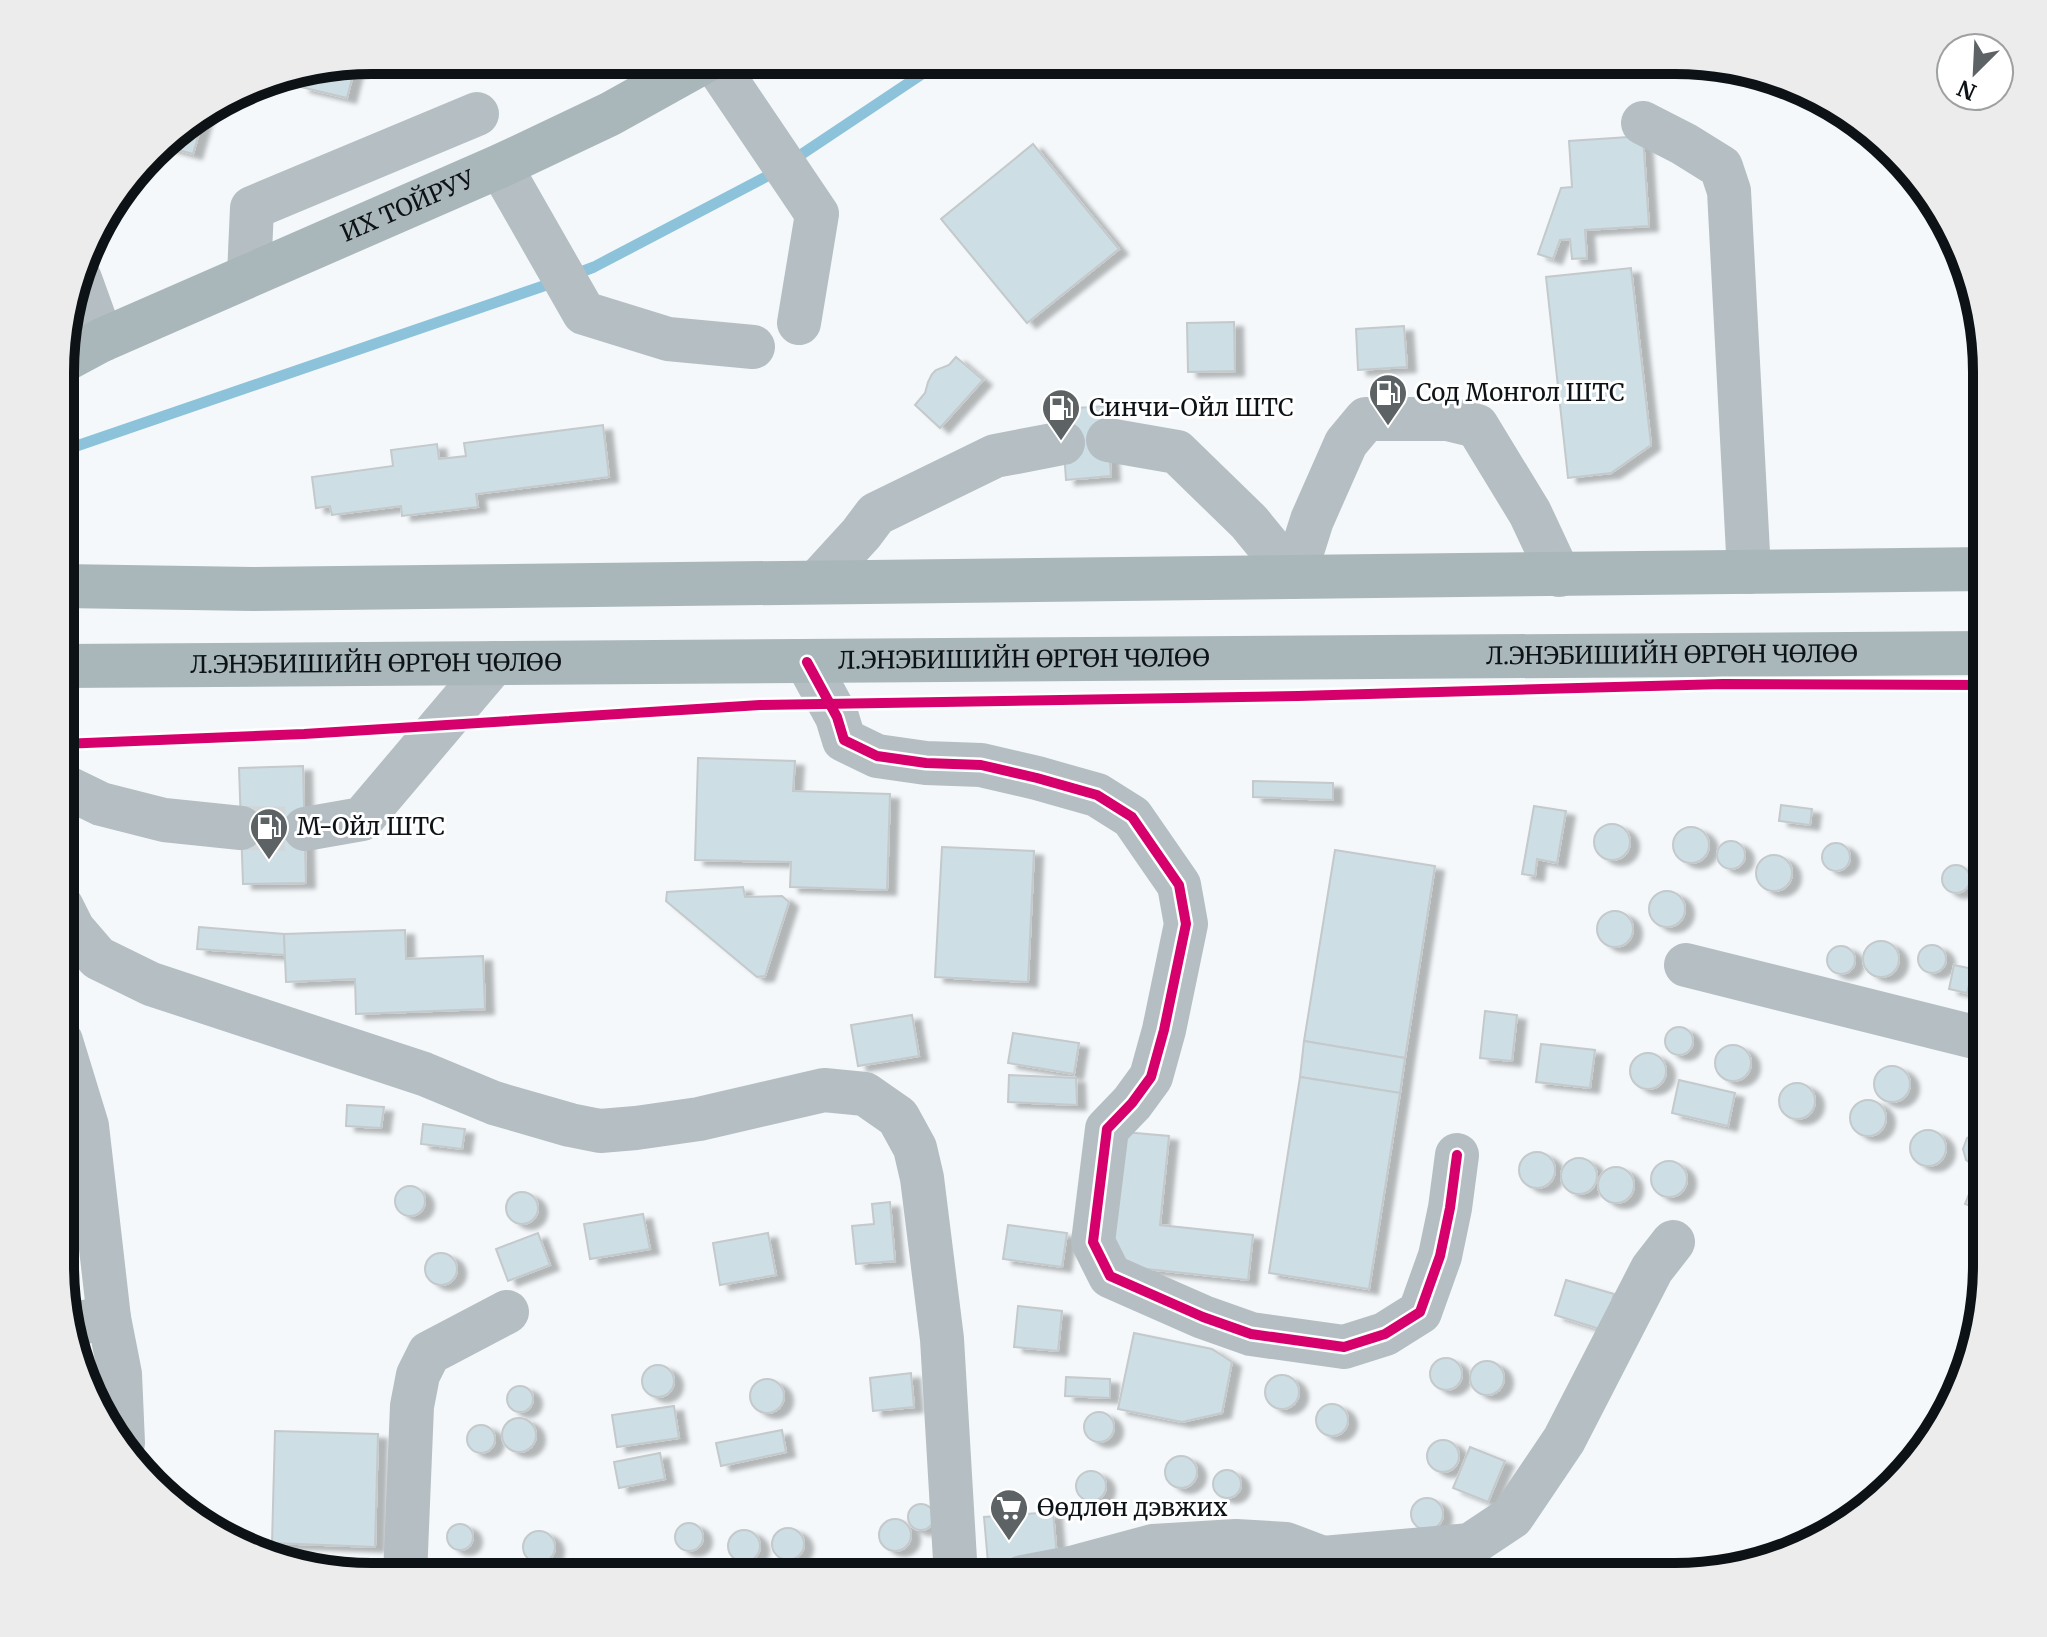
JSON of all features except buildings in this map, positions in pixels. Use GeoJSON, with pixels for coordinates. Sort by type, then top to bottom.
{"type":"FeatureCollection","features":[{"type":"Feature","properties":{"kind":"main road","name":"ИХ ТОЙРУУ"},"geometry":{"type":"LineString","coordinates":[[82,345],[500,166],[610,114],[684,74]]}},
{"type":"Feature","properties":{"kind":"main road"},"geometry":{"type":"LineString","coordinates":[[74,586],[253,589],[1973,569]]}},
{"type":"Feature","properties":{"kind":"main road","name":"Л.ЭНЭБИШИЙН ӨРГӨН ЧӨЛӨӨ"},"geometry":{"type":"LineString","coordinates":[[74,666],[1973,653]]}},
{"type":"Feature","properties":{"kind":"street"},"geometry":{"type":"LineString","coordinates":[[720,74],[817,214],[799,323]]}},
{"type":"Feature","properties":{"kind":"street"},"geometry":{"type":"LineString","coordinates":[[249,275],[252,208],[477,114]]}},
{"type":"Feature","properties":{"kind":"street"},"geometry":{"type":"LineString","coordinates":[[1643,123],[1721,167],[1729,191],[1749,572]]}},
{"type":"Feature","properties":{"kind":"street"},"geometry":{"type":"LineString","coordinates":[[500,166],[584,313],[668,339],[753,347]]}},
{"type":"Feature","properties":{"kind":"street"},"geometry":{"type":"LineString","coordinates":[[81,310],[82,345]]}},
{"type":"Feature","properties":{"kind":"street"},"geometry":{"type":"LineString","coordinates":[[1294,577],[1312,520],[1346,443],[1366,419],[1448,419],[1477,426],[1530,513],[1559,575]]}},
{"type":"Feature","properties":{"kind":"street"},"geometry":{"type":"LineString","coordinates":[[1108,440],[1177,452],[1249,522],[1294,577]]}},
{"type":"Feature","properties":{"kind":"street"},"geometry":{"type":"LineString","coordinates":[[817,582],[876,514],[995,456],[1063,443]]}},
{"type":"Feature","properties":{"kind":"street"},"geometry":{"type":"LineString","coordinates":[[807,662],[837,717],[844,740],[877,756],[926,763],[981,765],[1097,795],[1132,817],[1179,885],[1186,924],[1151,1077],[1107,1129],[1093,1242],[1110,1276],[1203,1317],[1251,1334],[1344,1347],[1385,1334],[1420,1312],[1440,1256],[1457,1155]]}},
{"type":"Feature","properties":{"kind":"street"},"geometry":{"type":"LineString","coordinates":[[305,829],[362,819],[494,663]]}},
{"type":"Feature","properties":{"kind":"street"},"geometry":{"type":"LineString","coordinates":[[74,791],[101,804],[164,820],[241,828]]}},
{"type":"Feature","properties":{"kind":"street"},"geometry":{"type":"LineString","coordinates":[[74,930],[98,958],[151,984],[424,1074],[494,1103],[570,1125],[600,1131],[636,1128],[699,1119],[824,1090],[865,1094],[898,1117],[915,1148],[922,1178],[942,1339],[955,1563]]}},
{"type":"Feature","properties":{"kind":"street"},"geometry":{"type":"LineString","coordinates":[[1686,965],[1973,1037]]}},
{"type":"Feature","properties":{"kind":"street"},"geometry":{"type":"LineString","coordinates":[[74,1084],[87,1126],[90,1321],[120,1374],[122,1428]]}},
{"type":"Feature","properties":{"kind":"street"},"geometry":{"type":"LineString","coordinates":[[1351,1563],[1470,1545],[1512,1517],[1564,1440],[1652,1269],[1673,1242]]}},
{"type":"Feature","properties":{"kind":"street"},"geometry":{"type":"LineString","coordinates":[[406,1563],[412,1406],[418,1375],[429,1353],[507,1312]]}},
{"type":"Feature","properties":{"kind":"street"},"geometry":{"type":"LineString","coordinates":[[1090,1563],[1153,1546],[1236,1541],[1286,1544],[1317,1563]]}},
{"type":"Feature","properties":{"kind":"waterway"},"geometry":{"type":"LineString","coordinates":[[793,160],[922,74]]}},
{"type":"Feature","properties":{"kind":"waterway"},"geometry":{"type":"LineString","coordinates":[[573,275],[594,267],[779,170]]}},
{"type":"Feature","properties":{"kind":"waterway"},"geometry":{"type":"LineString","coordinates":[[74,447],[558,281]]}},
{"type":"Feature","properties":{"kind":"tunnel"},"geometry":{"type":"LineString","coordinates":[[241,828],[305,829]]}},
{"type":"Feature","properties":{"kind":"cycle path"},"geometry":{"type":"LineString","coordinates":[[807,662],[837,717],[844,740],[877,756],[926,763],[981,765],[1097,795],[1132,817],[1179,885],[1186,924],[1151,1077],[1107,1129],[1093,1242],[1110,1276],[1203,1317],[1251,1334],[1344,1347],[1385,1334],[1420,1312],[1440,1256],[1457,1155]]}},
{"type":"Feature","properties":{"kind":"cycle path"},"geometry":{"type":"LineString","coordinates":[[74,744],[304,734],[760,705],[1298,696],[1723,684],[1973,685]]}},
{"type":"Feature","properties":{"kind":"place","name":"Сод Монгол ШТС"},"geometry":{"type":"Point","coordinates":[1388,427]}},
{"type":"Feature","properties":{"kind":"place","name":"Синчи-Ойл ШТС"},"geometry":{"type":"Point","coordinates":[1061,442]}},
{"type":"Feature","properties":{"kind":"place","name":"М-Ойл ШТС"},"geometry":{"type":"Point","coordinates":[269,861]}},
{"type":"Feature","properties":{"kind":"place","name":"Өөдлөн дэвжих"},"geometry":{"type":"Point","coordinates":[1009,1542]}}]}
